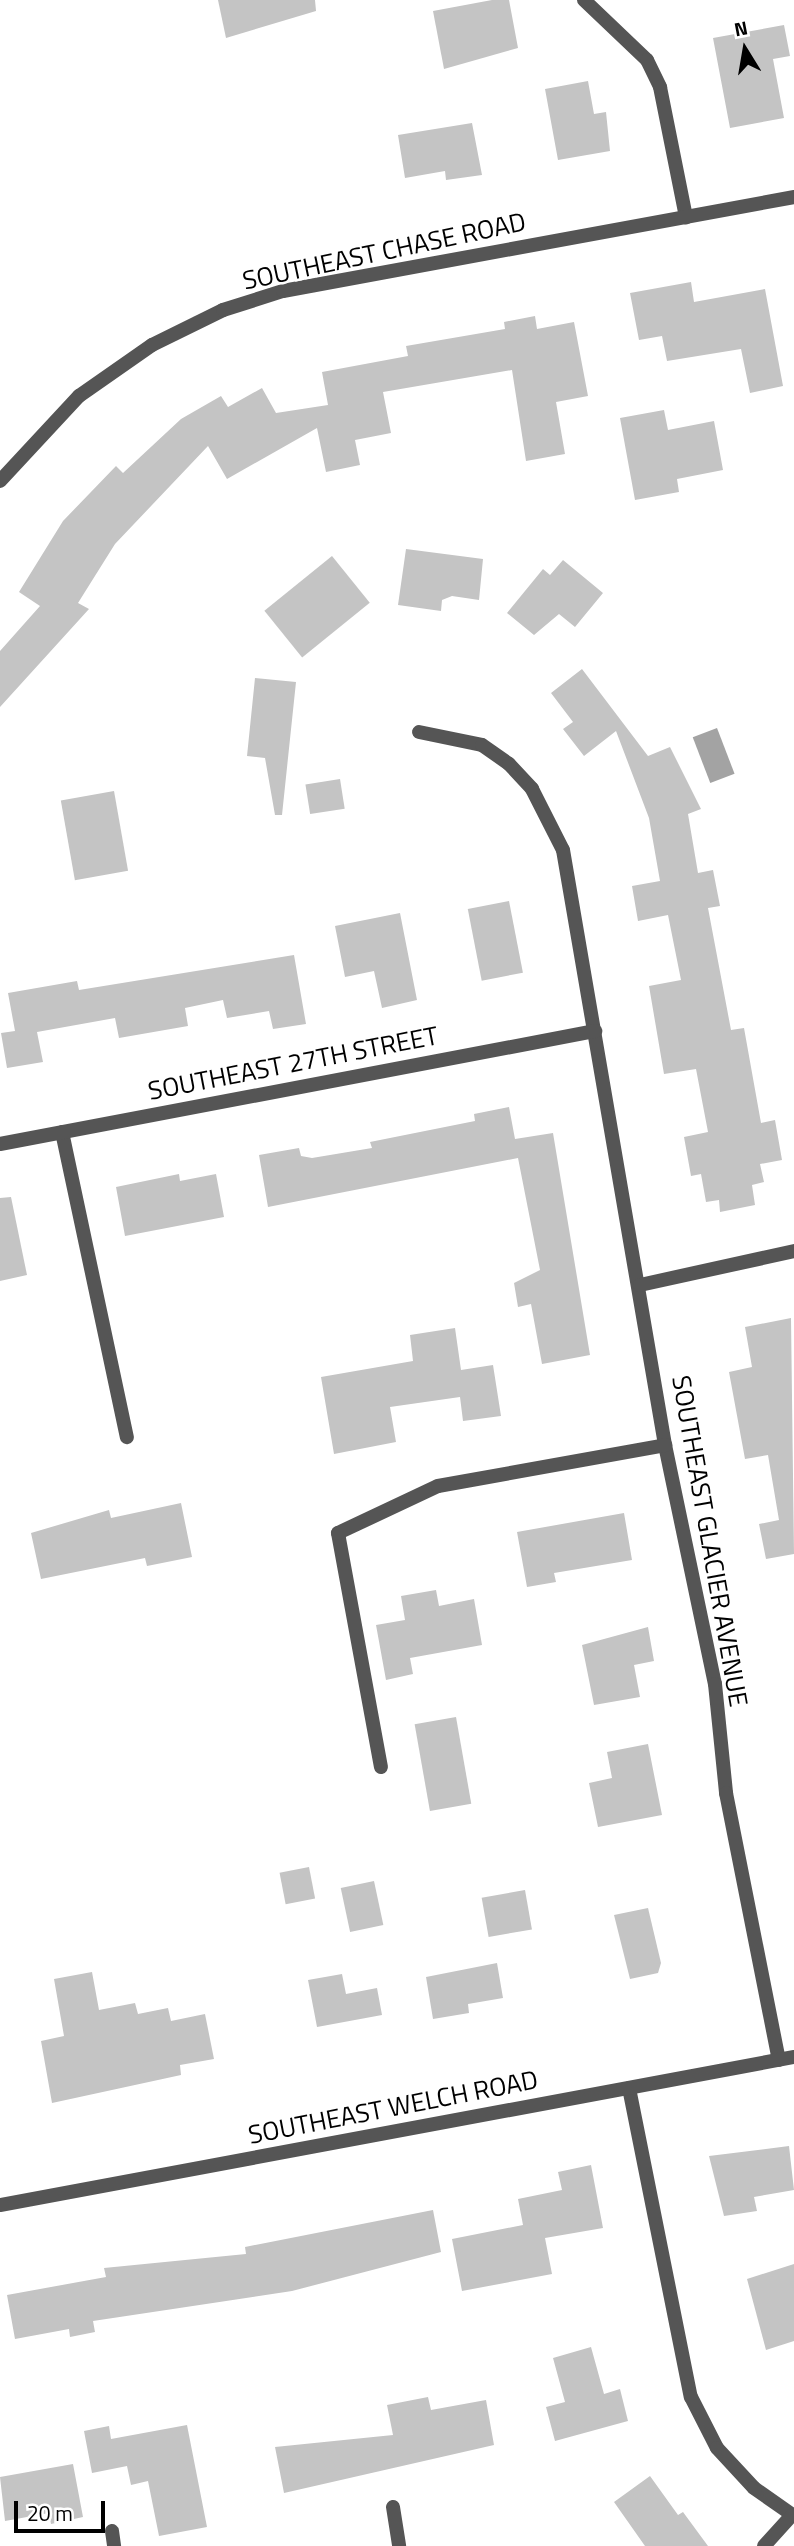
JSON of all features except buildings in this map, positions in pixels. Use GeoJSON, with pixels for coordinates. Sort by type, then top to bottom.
{"type":"FeatureCollection","features":[{"type":"Feature","properties":{"kind":"street"},"geometry":{"type":"LineString","coordinates":[[584,0],[647,60],[660,86],[686,217]]}},
{"type":"Feature","properties":{"kind":"street","name":"SOUTHEAST CHASE ROAD"},"geometry":{"type":"LineString","coordinates":[[0,481],[79,396],[152,345],[223,310],[283,291],[794,197]]}},
{"type":"Feature","properties":{"kind":"street","name":"SOUTHEAST GLACIER AVENUE"},"geometry":{"type":"LineString","coordinates":[[419,732],[482,744],[517,772],[551,818],[563,850],[640,1285],[665,1445],[715,1684],[726,1793],[787,2058]]}},
{"type":"Feature","properties":{"kind":"street","name":"SOUTHEAST 27TH STREET"},"geometry":{"type":"LineString","coordinates":[[0,1144],[595,1031]]}},
{"type":"Feature","properties":{"kind":"street"},"geometry":{"type":"LineString","coordinates":[[62,1132],[127,1437]]}},
{"type":"Feature","properties":{"kind":"street"},"geometry":{"type":"LineString","coordinates":[[640,1285],[794,1251]]}},
{"type":"Feature","properties":{"kind":"street"},"geometry":{"type":"LineString","coordinates":[[381,1766],[338,1532],[438,1486],[665,1445]]}},
{"type":"Feature","properties":{"kind":"street","name":"SOUTHEAST WELCH ROAD"},"geometry":{"type":"LineString","coordinates":[[0,2205],[787,2058]]}},
{"type":"Feature","properties":{"kind":"street"},"geometry":{"type":"LineString","coordinates":[[629,2088],[691,2397],[717,2448],[754,2488],[793,2515],[764,2546]]}},
{"type":"Feature","properties":{"kind":"street"},"geometry":{"type":"LineString","coordinates":[[393,2507],[399,2546]]}},
{"type":"Feature","properties":{"kind":"shaded area"},"geometry":{"type":"Polygon","coordinates":[[[717,728],[735,774],[710,783],[693,737],[717,728]]]}}]}
